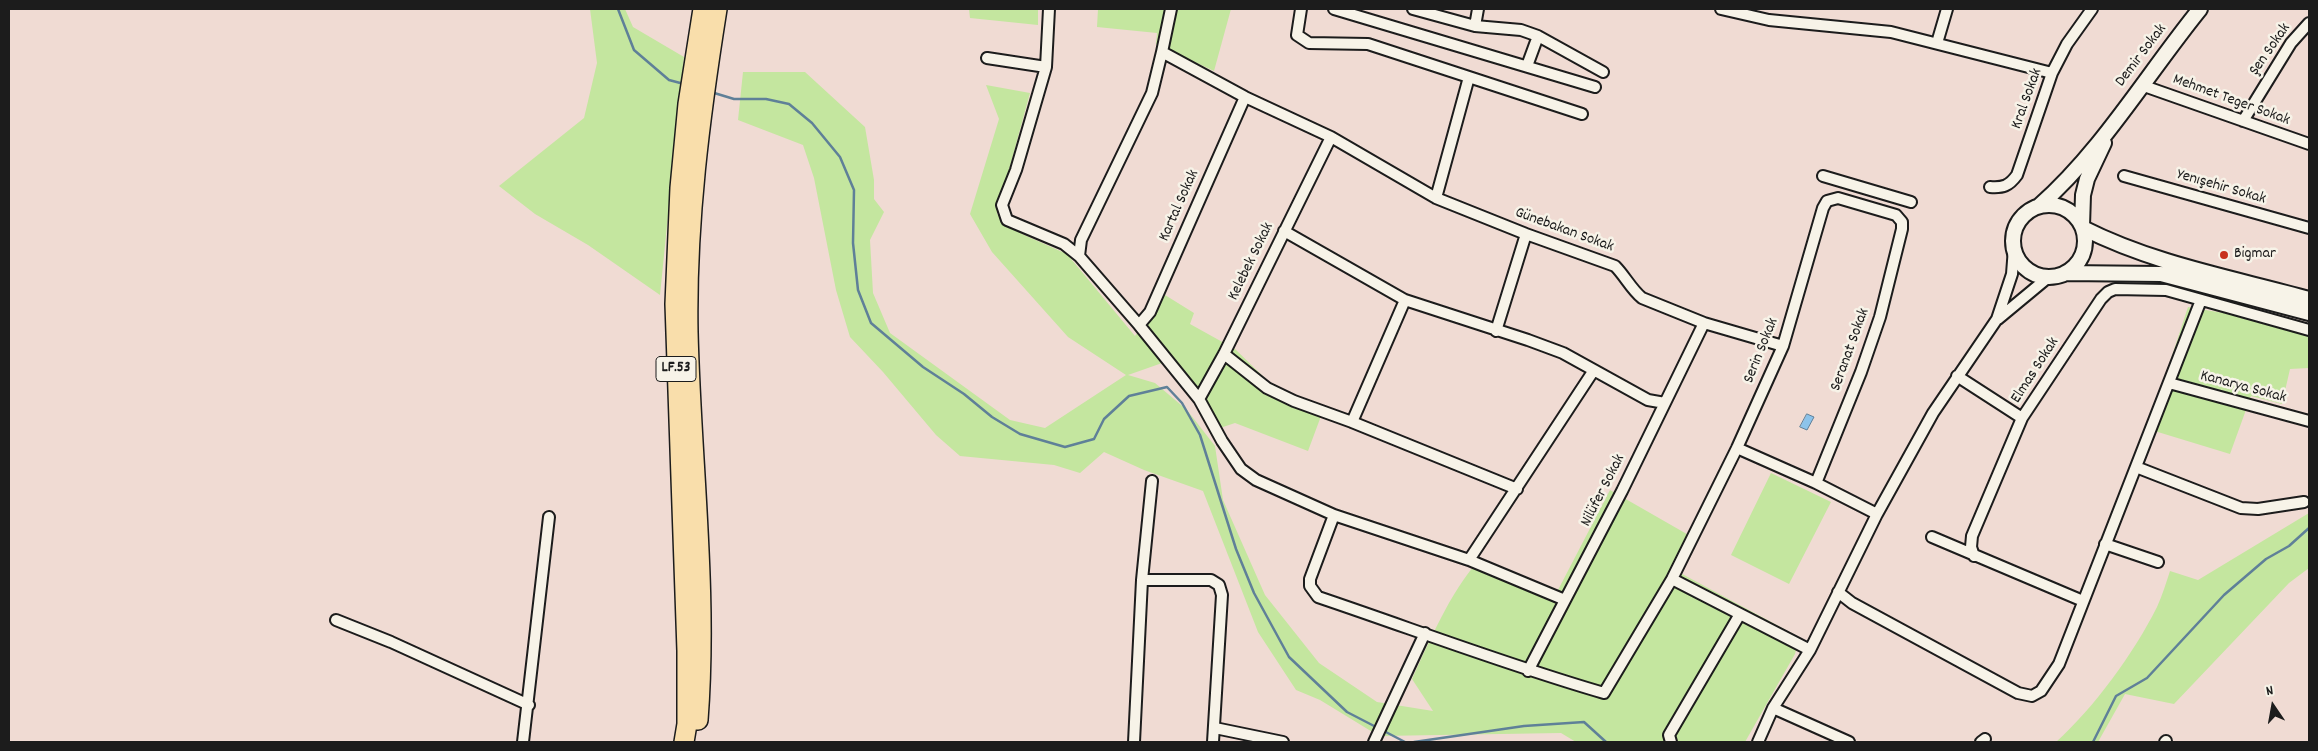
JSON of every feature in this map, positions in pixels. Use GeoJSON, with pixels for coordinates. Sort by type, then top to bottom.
{"type":"FeatureCollection","features":[{"type":"Feature","properties":{"kind":"highway","name":"LF.53"},"geometry":{"type":"LineString","coordinates":[[684,742],[687,724],[687,651],[675,304],[680,188],[700,71],[703,9]]}},
{"type":"Feature","properties":{"kind":"highway","name":"LF.53"},"geometry":{"type":"LineString","coordinates":[[700,71],[717,9]]}},
{"type":"Feature","properties":{"kind":"highway","name":"LF.53"},"geometry":{"type":"LineString","coordinates":[[695,104],[688,330],[700,598],[701,680],[697,742]]}},
{"type":"Feature","properties":{"kind":"street"},"geometry":{"type":"LineString","coordinates":[[1049,9],[1046,67],[1016,170],[1002,205],[1007,220],[1064,244],[1078,256],[1139,325],[1199,399],[1222,441],[1242,469],[1256,480],[1334,515],[1469,560],[1564,600]]}},
{"type":"Feature","properties":{"kind":"street"},"geometry":{"type":"LineString","coordinates":[[1078,256],[1081,240],[1152,93],[1171,9]]}},
{"type":"Feature","properties":{"kind":"street"},"geometry":{"type":"LineString","coordinates":[[1301,9],[1297,35],[1309,43],[1368,44],[1582,114]]}},
{"type":"Feature","properties":{"kind":"street"},"geometry":{"type":"LineString","coordinates":[[1334,9],[1595,87]]}},
{"type":"Feature","properties":{"kind":"street"},"geometry":{"type":"LineString","coordinates":[[1413,9],[1475,26],[1521,30],[1538,36],[1603,72]]}},
{"type":"Feature","properties":{"kind":"street"},"geometry":{"type":"LineString","coordinates":[[1475,26],[1478,9]]}},
{"type":"Feature","properties":{"kind":"street"},"geometry":{"type":"LineString","coordinates":[[1721,9],[1769,20],[1891,32],[2052,73]]}},
{"type":"Feature","properties":{"kind":"street"},"geometry":{"type":"LineString","coordinates":[[1937,44],[1947,9]]}},
{"type":"Feature","properties":{"kind":"street","name":"Kral Sokak"},"geometry":{"type":"LineString","coordinates":[[1990,187],[2001,188],[2010,184],[2017,176],[2052,73],[2067,44],[2092,9]]}},
{"type":"Feature","properties":{"kind":"street","name":"Demir Sokak"},"geometry":{"type":"LineString","coordinates":[[2039,206],[2058,190],[2144,86],[2200,9]]}},
{"type":"Feature","properties":{"kind":"street","name":"Şen Sokak"},"geometry":{"type":"LineString","coordinates":[[2243,120],[2291,43],[2309,24]]}},
{"type":"Feature","properties":{"kind":"street"},"geometry":{"type":"LineString","coordinates":[[1527,66],[1538,36]]}},
{"type":"Feature","properties":{"kind":"street","name":"Günebakan Sokak"},"geometry":{"type":"LineString","coordinates":[[1162,52],[1245,97],[1331,137],[1436,198],[1526,234],[1615,266],[1622,273],[1633,291],[1642,298],[1704,322],[1783,346]]}},
{"type":"Feature","properties":{"kind":"street"},"geometry":{"type":"LineString","coordinates":[[987,58],[1046,67]]}},
{"type":"Feature","properties":{"kind":"street"},"geometry":{"type":"LineString","coordinates":[[1436,198],[1469,77]]}},
{"type":"Feature","properties":{"kind":"street","name":"Mehmet Teger Sokak"},"geometry":{"type":"LineString","coordinates":[[2144,86],[2309,144]]}},
{"type":"Feature","properties":{"kind":"street","name":"Kartal Sokak"},"geometry":{"type":"LineString","coordinates":[[1139,325],[1150,312],[1245,97]]}},
{"type":"Feature","properties":{"kind":"street","name":"Demir Sokak"},"geometry":{"type":"LineString","coordinates":[[2083,227],[2083,195],[2087,179],[2112,124]]}},
{"type":"Feature","properties":{"kind":"street","name":"Kelebek Sokak"},"geometry":{"type":"LineString","coordinates":[[1199,399],[1224,354],[1331,137]]}},
{"type":"Feature","properties":{"kind":"street"},"geometry":{"type":"LineString","coordinates":[[1823,176],[1911,202]]}},
{"type":"Feature","properties":{"kind":"street","name":"Yenışehir Sokak"},"geometry":{"type":"LineString","coordinates":[[2124,176],[2309,228]]}},
{"type":"Feature","properties":{"kind":"street","name":"Serin Sokak"},"geometry":{"type":"LineString","coordinates":[[1528,671],[1604,693],[1672,579],[1737,448],[1783,346],[1823,208],[1827,201],[1838,198],[1896,214],[1902,222]]}},
{"type":"Feature","properties":{"kind":"street"},"geometry":{"type":"LineString","coordinates":[[1997,319],[2012,274],[2014,232],[2021,218],[2039,206],[2060,206],[2069,210],[2083,227],[2115,245],[2164,261],[2309,299]]}},
{"type":"Feature","properties":{"kind":"street","name":"Seranat Sokak"},"geometry":{"type":"LineString","coordinates":[[1816,483],[1861,372],[1880,317],[1902,229],[1902,222]]}},
{"type":"Feature","properties":{"kind":"street"},"geometry":{"type":"LineString","coordinates":[[1758,742],[1774,708],[1810,650],[1877,514],[1933,414],[1997,319],[2045,280],[2060,275],[2080,259],[2085,244],[2083,227]]}},
{"type":"Feature","properties":{"kind":"street"},"geometry":{"type":"LineString","coordinates":[[1284,231],[1406,300],[1563,353],[1648,400],[1665,403]]}},
{"type":"Feature","properties":{"kind":"street"},"geometry":{"type":"LineString","coordinates":[[1496,331],[1526,234]]}},
{"type":"Feature","properties":{"kind":"street"},"geometry":{"type":"LineString","coordinates":[[2014,248],[2024,267],[2033,273],[2060,275],[2161,274],[2309,313]]}},
{"type":"Feature","properties":{"kind":"street","name":"Elmas Sokak"},"geometry":{"type":"LineString","coordinates":[[1974,556],[1971,547],[1972,536],[2022,418],[2101,298],[2108,292],[2115,289],[2166,290],[2309,330]]}},
{"type":"Feature","properties":{"kind":"street"},"geometry":{"type":"LineString","coordinates":[[2244,312],[2248,296]]}},
{"type":"Feature","properties":{"kind":"street"},"geometry":{"type":"LineString","coordinates":[[1352,422],[1406,300]]}},
{"type":"Feature","properties":{"kind":"street"},"geometry":{"type":"LineString","coordinates":[[1838,592],[1852,604],[2010,688],[2032,696],[2041,691],[2059,664],[2201,300]]}},
{"type":"Feature","properties":{"kind":"street","name":"Nilüfer Sokak"},"geometry":{"type":"LineString","coordinates":[[1528,671],[1665,403],[1704,322]]}},
{"type":"Feature","properties":{"kind":"street"},"geometry":{"type":"LineString","coordinates":[[1224,354],[1267,388],[1294,401],[1352,422],[1517,489]]}},
{"type":"Feature","properties":{"kind":"street"},"geometry":{"type":"LineString","coordinates":[[1469,560],[1594,370]]}},
{"type":"Feature","properties":{"kind":"street"},"geometry":{"type":"LineString","coordinates":[[1957,376],[2022,418]]}},
{"type":"Feature","properties":{"kind":"street","name":"Kanarya Sokak"},"geometry":{"type":"LineString","coordinates":[[2169,383],[2309,421]]}},
{"type":"Feature","properties":{"kind":"street"},"geometry":{"type":"LineString","coordinates":[[1737,448],[1816,483],[1877,514]]}},
{"type":"Feature","properties":{"kind":"street"},"geometry":{"type":"LineString","coordinates":[[2136,467],[2241,508],[2258,510],[2304,502]]}},
{"type":"Feature","properties":{"kind":"street"},"geometry":{"type":"LineString","coordinates":[[1134,742],[1142,580],[1152,481]]}},
{"type":"Feature","properties":{"kind":"street"},"geometry":{"type":"LineString","coordinates":[[1334,515],[1310,579],[1310,586],[1318,597],[1425,633],[1528,671]]}},
{"type":"Feature","properties":{"kind":"street"},"geometry":{"type":"LineString","coordinates":[[523,742],[529,705],[549,517]]}},
{"type":"Feature","properties":{"kind":"street"},"geometry":{"type":"LineString","coordinates":[[1932,537],[2082,601]]}},
{"type":"Feature","properties":{"kind":"street"},"geometry":{"type":"LineString","coordinates":[[2105,544],[2158,562]]}},
{"type":"Feature","properties":{"kind":"street"},"geometry":{"type":"LineString","coordinates":[[1672,579],[1810,650]]}},
{"type":"Feature","properties":{"kind":"street"},"geometry":{"type":"LineString","coordinates":[[1142,580],[1211,580],[1219,585],[1222,595],[1213,742]]}},
{"type":"Feature","properties":{"kind":"street"},"geometry":{"type":"LineString","coordinates":[[1671,742],[1670,735],[1740,614]]}},
{"type":"Feature","properties":{"kind":"street"},"geometry":{"type":"LineString","coordinates":[[336,620],[392,642],[529,705]]}},
{"type":"Feature","properties":{"kind":"street"},"geometry":{"type":"LineString","coordinates":[[1374,742],[1425,633]]}},
{"type":"Feature","properties":{"kind":"street"},"geometry":{"type":"LineString","coordinates":[[1774,708],[1849,742]]}},
{"type":"Feature","properties":{"kind":"street"},"geometry":{"type":"LineString","coordinates":[[1215,728],[1283,742]]}},
{"type":"Feature","properties":{"kind":"green space"},"geometry":{"type":"Polygon","coordinates":[[[590,9],[625,9],[633,27],[684,57],[660,295],[588,245],[535,214],[499,186],[584,118],[597,63],[590,9]]]}},
{"type":"Feature","properties":{"kind":"green space"},"geometry":{"type":"Polygon","coordinates":[[[969,9],[1038,9],[1038,25],[970,18],[969,9]]]}},
{"type":"Feature","properties":{"kind":"green space"},"geometry":{"type":"Polygon","coordinates":[[[1098,9],[1231,9],[1214,71],[1156,44],[1157,33],[1097,27],[1098,9]]]}},
{"type":"Feature","properties":{"kind":"green space"},"geometry":{"type":"Polygon","coordinates":[[[743,72],[805,72],[865,127],[874,180],[874,199],[884,212],[870,240],[873,293],[890,333],[1010,420],[1045,428],[1126,375],[1068,337],[992,252],[970,214],[999,119],[986,85],[1030,93],[997,214],[1022,234],[1067,254],[1135,336],[1165,295],[1194,313],[1190,324],[1235,349],[1273,386],[1324,408],[1308,451],[1235,423],[1217,429],[1165,362],[1128,375],[1155,383],[1187,410],[1215,446],[1223,500],[1265,595],[1319,663],[1377,702],[1433,711],[1412,679],[1433,633],[1458,587],[1478,561],[1558,590],[1610,490],[1692,537],[1671,568],[1799,637],[1795,654],[1745,742],[1576,742],[1561,733],[1379,736],[1320,700],[1296,690],[1258,632],[1203,491],[1144,470],[1104,452],[1080,473],[1054,465],[960,456],[936,435],[883,372],[850,337],[836,290],[814,178],[803,145],[738,120],[743,72]]]}},
{"type":"Feature","properties":{"kind":"green space"},"geometry":{"type":"Polygon","coordinates":[[[2188,307],[2247,317],[2309,335],[2309,368],[2290,369],[2282,404],[2251,396],[2230,454],[2148,429],[2188,307]]]}},
{"type":"Feature","properties":{"kind":"green space"},"geometry":{"type":"Polygon","coordinates":[[[1771,473],[1831,502],[1789,584],[1731,555],[1771,473]]]}},
{"type":"Feature","properties":{"kind":"green space"},"geometry":{"type":"Polygon","coordinates":[[[2309,513],[2309,568],[2289,583],[2174,704],[2125,694],[2098,742],[2056,742],[2099,696],[2137,643],[2157,607],[2170,571],[2198,580],[2309,513]]]}},
{"type":"Feature","properties":{"kind":"water"},"geometry":{"type":"Polygon","coordinates":[[[1807,414],[1814,417],[1807,430],[1800,427],[1807,414]]]}},
{"type":"Feature","properties":{"kind":"waterway"},"geometry":{"type":"LineString","coordinates":[[618,9],[634,50],[669,80],[684,84]]}},
{"type":"Feature","properties":{"kind":"waterway"},"geometry":{"type":"LineString","coordinates":[[711,92],[734,99],[766,99],[789,104],[812,123],[840,157],[854,190],[853,243],[858,290],[871,323],[923,367],[964,394],[992,417],[1020,434],[1065,447],[1094,439],[1104,419],[1129,396],[1167,387],[1182,403],[1200,435],[1236,549],[1254,593],[1289,657],[1347,712],[1378,728]]}},
{"type":"Feature","properties":{"kind":"waterway"},"geometry":{"type":"LineString","coordinates":[[2093,742],[2116,696],[2147,678],[2224,595],[2266,559],[2289,546],[2309,528]]}},
{"type":"Feature","properties":{"kind":"waterway"},"geometry":{"type":"LineString","coordinates":[[1414,742],[1524,726],[1584,722],[1606,742]]}},
{"type":"Feature","properties":{"kind":"waterway"},"geometry":{"type":"LineString","coordinates":[[1382,730],[1405,742]]}},
{"type":"Feature","properties":{"kind":"place","name":"Bigmar"},"geometry":{"type":"Point","coordinates":[2224,255]}}]}
